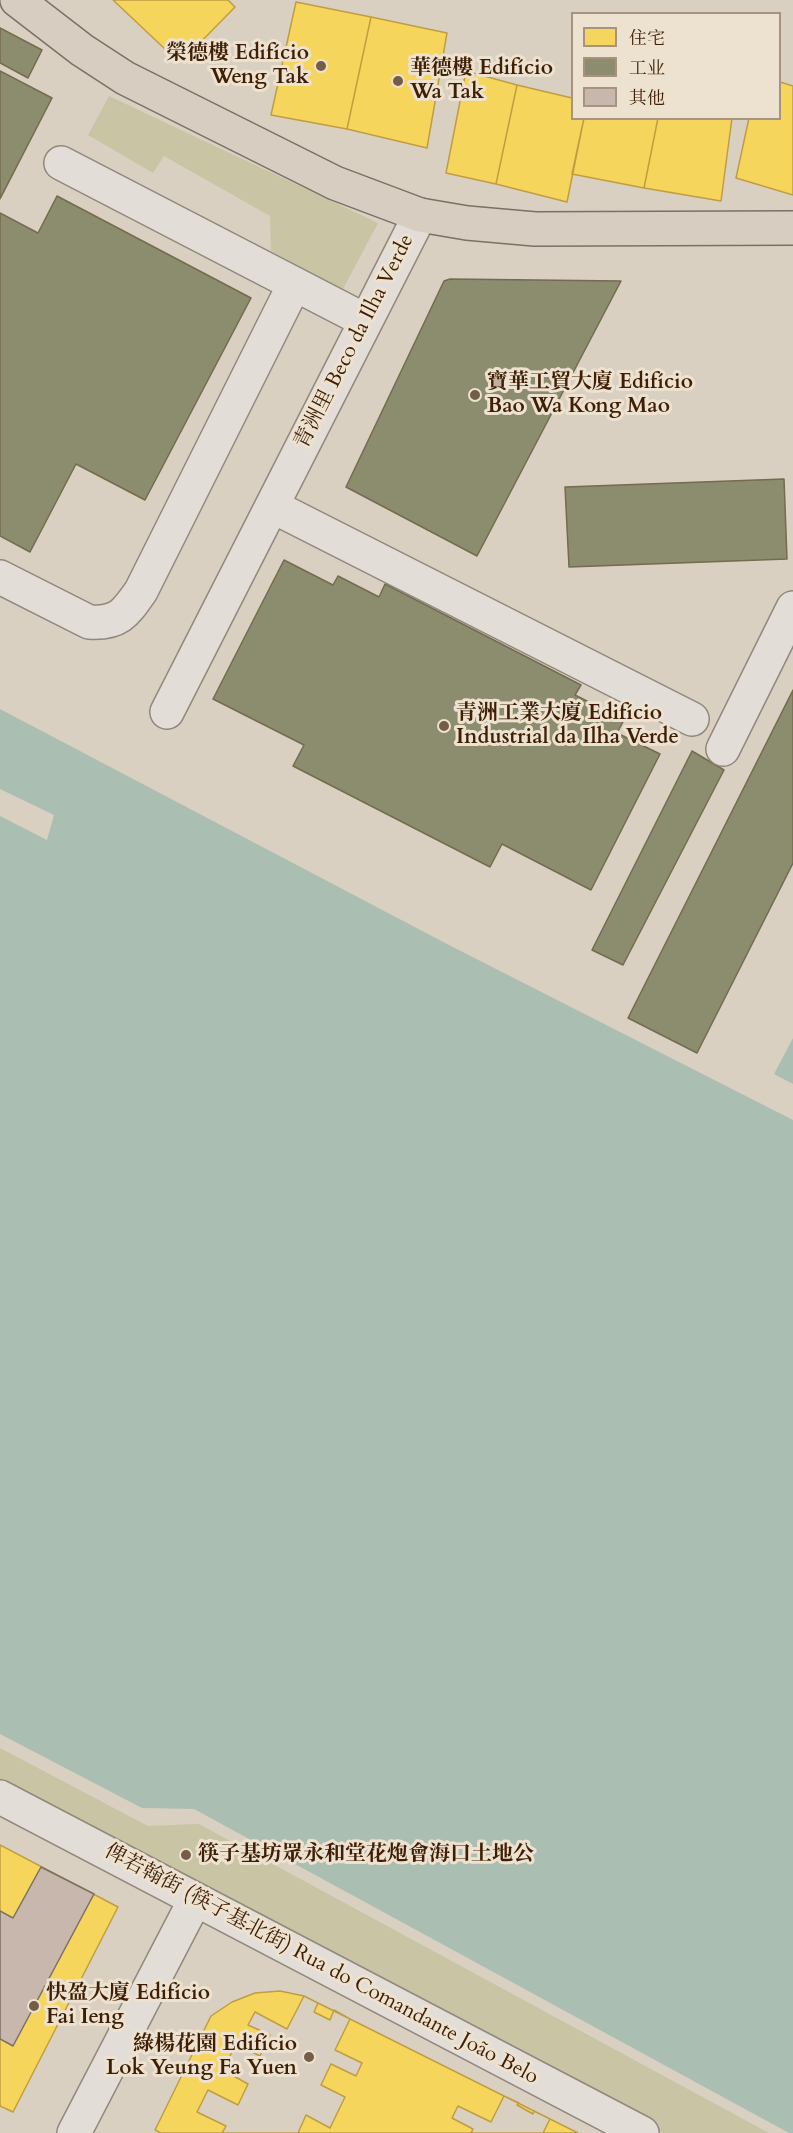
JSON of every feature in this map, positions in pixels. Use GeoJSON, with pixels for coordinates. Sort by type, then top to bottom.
{"type":"FeatureCollection","features":[{"type":"Feature","properties":{"kind":"main road"},"geometry":{"type":"LineString","coordinates":[[17,0],[78,57],[336,183],[420,214],[467,222],[535,229],[793,228]]}},
{"type":"Feature","properties":{"kind":"street"},"geometry":{"type":"LineString","coordinates":[[61,163],[366,321]]}},
{"type":"Feature","properties":{"kind":"street","name":"青洲里 Beco da Ilha Verde"},"geometry":{"type":"LineString","coordinates":[[167,712],[420,214]]}},
{"type":"Feature","properties":{"kind":"street"},"geometry":{"type":"LineString","coordinates":[[0,577],[89,622],[105,623],[115,620],[130,608],[141,591],[294,285]]}},
{"type":"Feature","properties":{"kind":"street"},"geometry":{"type":"LineString","coordinates":[[272,506],[693,719]]}},
{"type":"Feature","properties":{"kind":"street"},"geometry":{"type":"LineString","coordinates":[[723,749],[793,608]]}},
{"type":"Feature","properties":{"kind":"street","name":"俾若翰街 (筷子基北街) Rua do Comandante João Belo"},"geometry":{"type":"LineString","coordinates":[[0,1797],[642,2133]]}},
{"type":"Feature","properties":{"kind":"street"},"geometry":{"type":"LineString","coordinates":[[74,2133],[195,1900]]}},
{"type":"Feature","properties":{"kind":"shaded area"},"geometry":{"type":"Polygon","coordinates":[[[109,96],[378,223],[342,291],[271,251],[270,216],[164,156],[153,173],[88,135],[109,96]]]}},
{"type":"Feature","properties":{"kind":"shaded area"},"geometry":{"type":"Polygon","coordinates":[[[0,709],[447,944],[793,1120],[793,2133],[789,2133],[194,1809],[142,1808],[0,1734],[0,709]]]}},
{"type":"Feature","properties":{"kind":"shaded area"},"geometry":{"type":"Polygon","coordinates":[[[793,1038],[793,1084],[774,1074],[793,1038]]]}},
{"type":"Feature","properties":{"kind":"shaded area"},"geometry":{"type":"Polygon","coordinates":[[[0,1748],[148,1826],[199,1824],[769,2133],[663,2133],[0,1784],[0,1748]]]}},
{"type":"Feature","properties":{"kind":"pier"},"geometry":{"type":"Polygon","coordinates":[[[0,789],[54,815],[47,840],[0,816],[0,789]]]}},
{"type":"Feature","properties":{"kind":"building: 住宅"},"geometry":{"type":"Polygon","coordinates":[[[113,0],[228,0],[235,7],[188,55],[173,42],[165,49],[113,0]]]}},
{"type":"Feature","properties":{"kind":"building: 住宅","name":"榮德樓 Edifício Weng Tak"},"geometry":{"type":"Polygon","coordinates":[[[296,2],[371,17],[347,129],[271,115],[296,2]]]}},
{"type":"Feature","properties":{"kind":"building: 住宅","name":"華德樓 Edifício Wa Tak"},"geometry":{"type":"Polygon","coordinates":[[[371,17],[447,33],[427,148],[347,129],[371,17]]]}},
{"type":"Feature","properties":{"kind":"building: 住宅"},"geometry":{"type":"Polygon","coordinates":[[[466,71],[517,85],[496,184],[446,173],[466,71]]]}},
{"type":"Feature","properties":{"kind":"building: 住宅"},"geometry":{"type":"Polygon","coordinates":[[[781,82],[793,86],[793,195],[736,178],[749,120],[781,120],[781,82]]]}},
{"type":"Feature","properties":{"kind":"building: 住宅"},"geometry":{"type":"Polygon","coordinates":[[[517,85],[571,98],[571,120],[584,120],[567,202],[496,184],[517,85]]]}},
{"type":"Feature","properties":{"kind":"building: 住宅"},"geometry":{"type":"Polygon","coordinates":[[[584,120],[658,120],[644,188],[572,174],[584,120]]]}},
{"type":"Feature","properties":{"kind":"building: 住宅"},"geometry":{"type":"Polygon","coordinates":[[[658,120],[732,120],[721,201],[644,188],[658,120]]]}},
{"type":"Feature","properties":{"kind":"building: 住宅","name":"快盈大廈 Edifício Fai Ieng"},"geometry":{"type":"Polygon","coordinates":[[[0,1845],[118,1907],[13,2112],[0,2106],[0,1845]]]}},
{"type":"Feature","properties":{"kind":"building: 住宅","name":"綠楊花園 Edifício Lok Yeung Fa Yuen"},"geometry":{"type":"Polygon","coordinates":[[[280,1991],[304,1996],[578,2133],[161,2133],[155,2130],[211,2016],[232,2002],[255,1993],[280,1991]]]}},
{"type":"Feature","properties":{"kind":"building: 住宅"},"geometry":{"type":"Polygon","coordinates":[[[304,1996],[318,2003],[314,2012],[330,2020],[334,2010],[350,2019],[335,2050],[362,2063],[356,2076],[331,2064],[321,2085],[345,2097],[330,2128],[306,2115],[298,2133],[222,2133],[226,2126],[197,2112],[208,2090],[238,2105],[248,2084],[223,2070],[236,2044],[260,2056],[270,2035],[248,2025],[255,2012],[287,2029],[304,1996]]]}},
{"type":"Feature","properties":{"kind":"building: 住宅"},"geometry":{"type":"Polygon","coordinates":[[[504,2096],[519,2103],[517,2105],[533,2114],[534,2111],[550,2119],[543,2133],[471,2133],[473,2129],[452,2118],[458,2106],[491,2122],[504,2096]]]}},
{"type":"Feature","properties":{"kind":"building: 工业"},"geometry":{"type":"Polygon","coordinates":[[[0,28],[42,50],[28,78],[0,63],[0,28]]]}},
{"type":"Feature","properties":{"kind":"building: 工业"},"geometry":{"type":"Polygon","coordinates":[[[0,71],[52,98],[0,199],[0,71]]]}},
{"type":"Feature","properties":{"kind":"building: 工业"},"geometry":{"type":"Polygon","coordinates":[[[57,196],[251,298],[145,500],[76,464],[30,552],[0,536],[0,213],[38,233],[57,196]]]}},
{"type":"Feature","properties":{"kind":"building: 工业","name":"寶華工貿大廈 Edifício Bao Wa Kong Mao"},"geometry":{"type":"Polygon","coordinates":[[[450,279],[621,281],[477,556],[346,487],[444,281],[450,279]]]}},
{"type":"Feature","properties":{"kind":"building: 工业"},"geometry":{"type":"Polygon","coordinates":[[[784,479],[787,559],[569,567],[565,487],[784,479]]]}},
{"type":"Feature","properties":{"kind":"building: 工业","name":"青洲工業大廈 Edifício Industrial da Ilha Verde"},"geometry":{"type":"Polygon","coordinates":[[[284,560],[333,585],[338,576],[379,597],[385,584],[581,685],[575,695],[624,720],[617,733],[660,754],[591,890],[502,844],[490,867],[293,766],[304,745],[213,699],[284,560]]]}},
{"type":"Feature","properties":{"kind":"building: 工业"},"geometry":{"type":"Polygon","coordinates":[[[793,690],[793,863],[697,1053],[628,1018],[793,690]]]}},
{"type":"Feature","properties":{"kind":"building: 工业"},"geometry":{"type":"Polygon","coordinates":[[[692,751],[724,770],[623,965],[592,950],[692,751]]]}},
{"type":"Feature","properties":{"kind":"building: 其他"},"geometry":{"type":"Polygon","coordinates":[[[41,1867],[94,1894],[13,2046],[0,2039],[0,1911],[13,1918],[41,1867]]]}},
{"type":"Feature","properties":{"kind":"place","name":"榮德樓 Edifício Weng Tak"},"geometry":{"type":"Point","coordinates":[321,66]}},
{"type":"Feature","properties":{"kind":"place","name":"華德樓 Edifício Wa Tak"},"geometry":{"type":"Point","coordinates":[398,81]}},
{"type":"Feature","properties":{"kind":"place","name":"寶華工貿大廈 Edifício Bao Wa Kong Mao"},"geometry":{"type":"Point","coordinates":[475,395]}},
{"type":"Feature","properties":{"kind":"place","name":"青洲工業大廈 Edifício Industrial da Ilha Verde"},"geometry":{"type":"Point","coordinates":[444,726]}},
{"type":"Feature","properties":{"kind":"place","name":"筷子基坊眾永和堂花炮會海口土地公"},"geometry":{"type":"Point","coordinates":[186,1855]}},
{"type":"Feature","properties":{"kind":"place","name":"快盈大廈 Edifício Fai Ieng"},"geometry":{"type":"Point","coordinates":[34,2006]}},
{"type":"Feature","properties":{"kind":"place","name":"綠楊花園 Edifício Lok Yeung Fa Yuen"},"geometry":{"type":"Point","coordinates":[309,2057]}}]}
